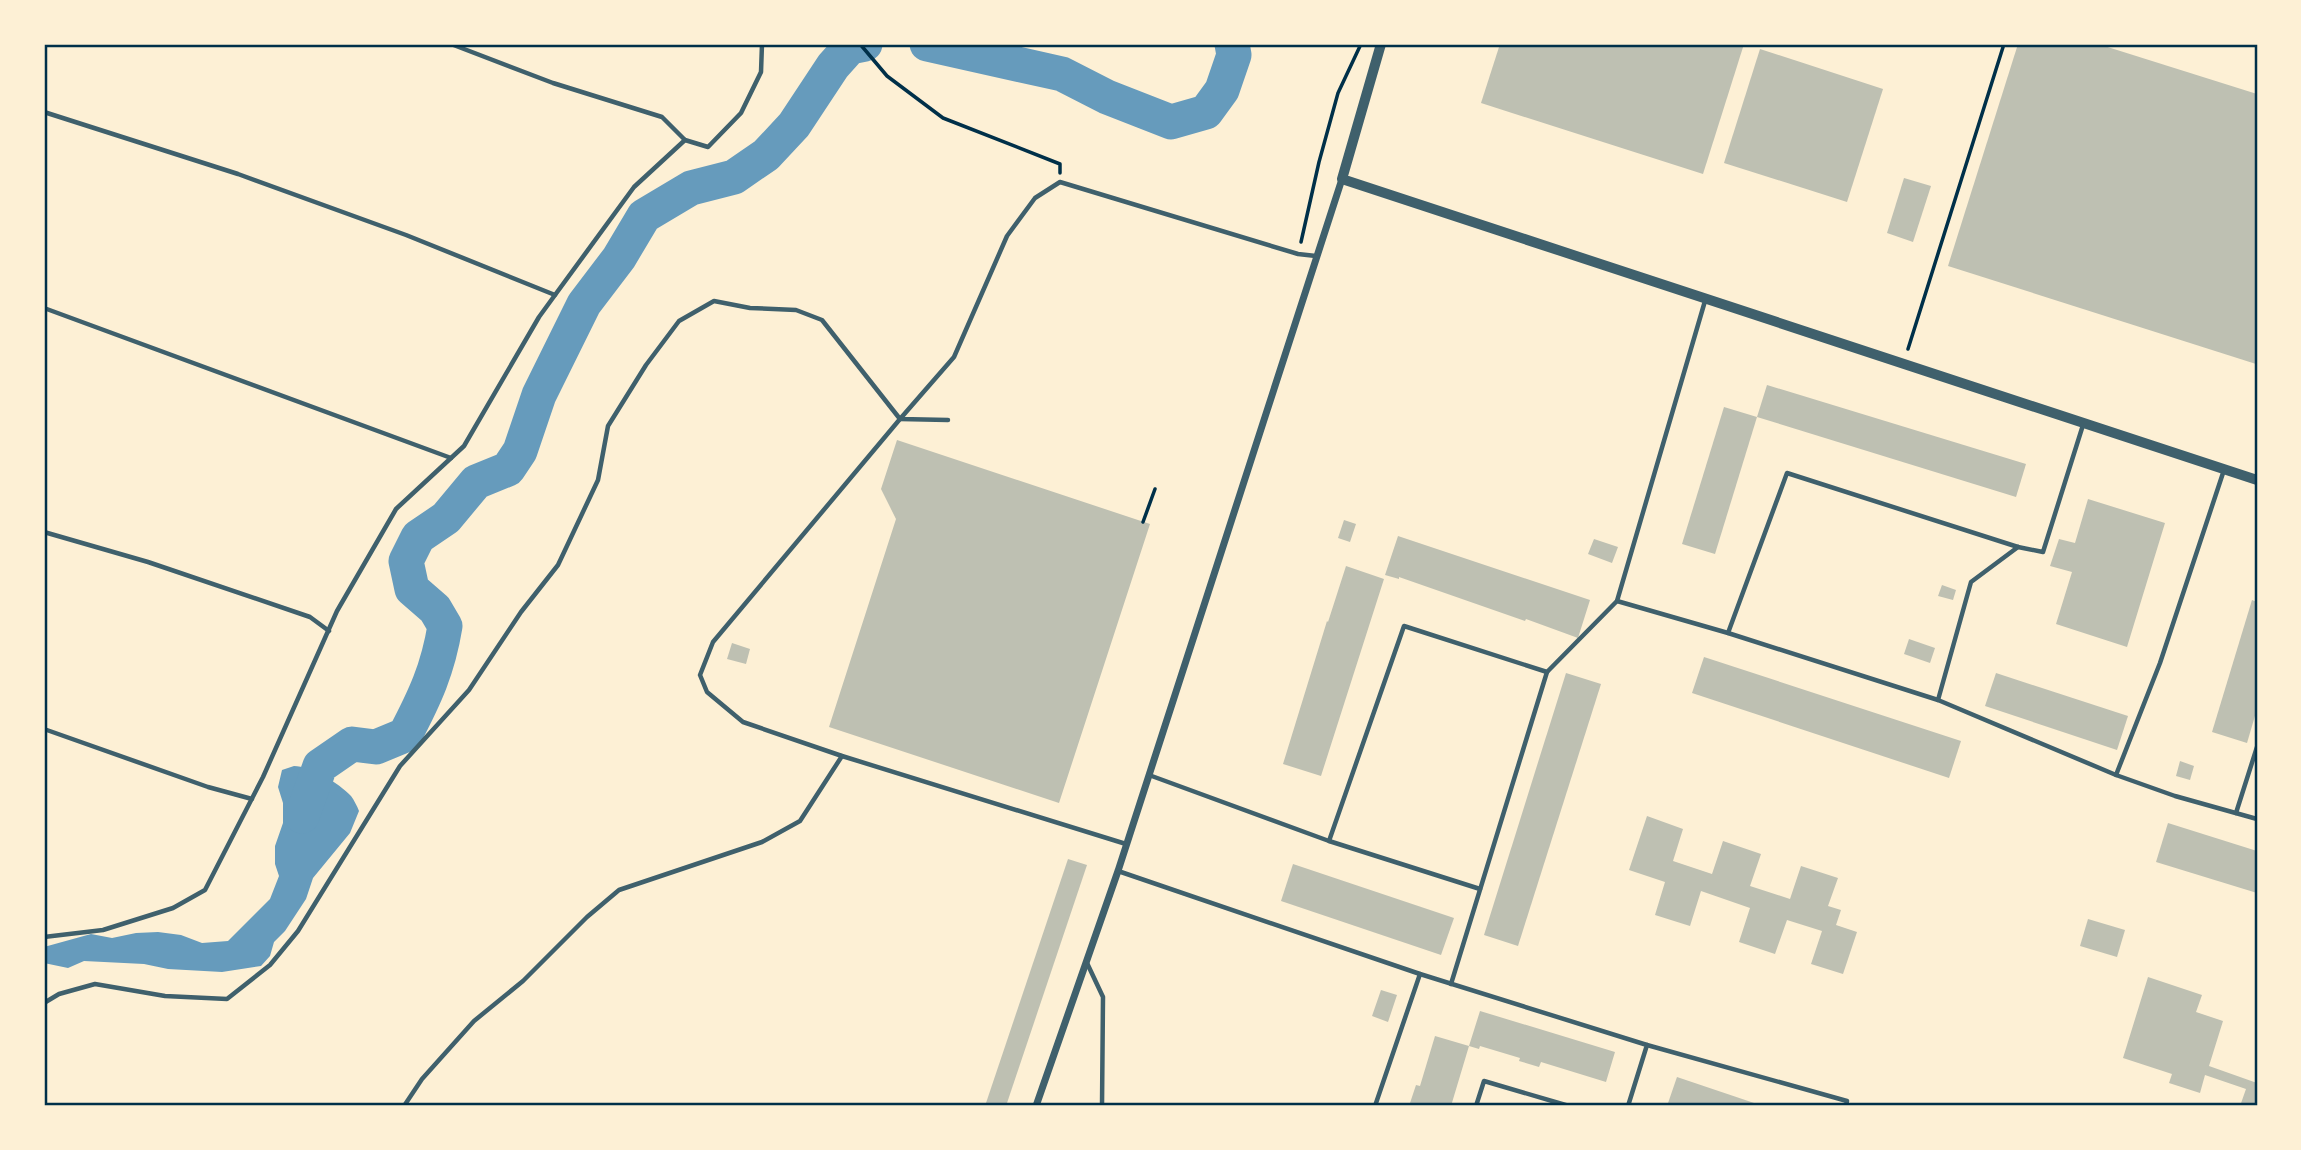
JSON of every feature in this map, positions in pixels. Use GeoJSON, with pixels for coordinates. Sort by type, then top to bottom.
{"type":"FeatureCollection","features":[{"type":"Feature","properties":{"kind":"street"},"geometry":{"type":"LineString","coordinates":[[1036,1106],[1118,871],[1342,180],[1381,44]]}},
{"type":"Feature","properties":{"kind":"street"},"geometry":{"type":"LineString","coordinates":[[1342,180],[2257,480]]}},
{"type":"Feature","properties":{"kind":"lane"},"geometry":{"type":"LineString","coordinates":[[451,44],[553,83],[662,117],[685,140],[708,147],[741,113],[761,72],[762,44]]}},
{"type":"Feature","properties":{"kind":"lane"},"geometry":{"type":"LineString","coordinates":[[44,112],[238,174],[406,235],[555,295]]}},
{"type":"Feature","properties":{"kind":"lane"},"geometry":{"type":"LineString","coordinates":[[44,937],[103,930],[173,908],[205,890],[252,799],[337,611],[396,509],[464,446],[539,317],[634,187],[685,140]]}},
{"type":"Feature","properties":{"kind":"lane"},"geometry":{"type":"LineString","coordinates":[[1126,845],[842,756],[743,722],[707,692],[700,675],[713,642],[954,357],[1007,236],[1035,198],[1060,182],[1298,254],[1317,256]]}},
{"type":"Feature","properties":{"kind":"lane"},"geometry":{"type":"LineString","coordinates":[[1451,984],[1547,672],[1617,601],[1706,299]]}},
{"type":"Feature","properties":{"kind":"lane"},"geometry":{"type":"LineString","coordinates":[[44,1003],[59,994],[95,984],[165,996],[227,999],[270,965],[298,931],[359,837],[400,766],[469,690],[521,612],[558,565],[598,480],[608,426],[646,365],[679,321],[714,301],[750,308],[796,310],[822,320],[900,419]]}},
{"type":"Feature","properties":{"kind":"lane"},"geometry":{"type":"LineString","coordinates":[[44,308],[451,458]]}},
{"type":"Feature","properties":{"kind":"lane"},"geometry":{"type":"LineString","coordinates":[[900,419],[948,420]]}},
{"type":"Feature","properties":{"kind":"lane"},"geometry":{"type":"LineString","coordinates":[[1728,634],[1787,473],[2018,547],[2043,552],[2084,423]]}},
{"type":"Feature","properties":{"kind":"lane"},"geometry":{"type":"LineString","coordinates":[[2116,775],[2160,663],[2224,469]]}},
{"type":"Feature","properties":{"kind":"lane"},"geometry":{"type":"LineString","coordinates":[[44,531],[148,562],[310,617],[328,631]]}},
{"type":"Feature","properties":{"kind":"lane"},"geometry":{"type":"LineString","coordinates":[[1938,700],[1971,582],[2018,547]]}},
{"type":"Feature","properties":{"kind":"lane"},"geometry":{"type":"LineString","coordinates":[[1617,601],[1938,700],[2116,775],[2175,796],[2257,819]]}},
{"type":"Feature","properties":{"kind":"lane"},"geometry":{"type":"LineString","coordinates":[[1329,841],[1404,626],[1547,672]]}},
{"type":"Feature","properties":{"kind":"lane"},"geometry":{"type":"LineString","coordinates":[[44,729],[208,787],[252,799]]}},
{"type":"Feature","properties":{"kind":"lane"},"geometry":{"type":"LineString","coordinates":[[2236,813],[2257,747]]}},
{"type":"Feature","properties":{"kind":"lane"},"geometry":{"type":"LineString","coordinates":[[404,1106],[422,1079],[474,1021],[523,982],[587,917],[619,890],[762,842],[800,821],[842,756]]}},
{"type":"Feature","properties":{"kind":"lane"},"geometry":{"type":"LineString","coordinates":[[1149,775],[1329,841],[1480,889]]}},
{"type":"Feature","properties":{"kind":"lane"},"geometry":{"type":"LineString","coordinates":[[1118,871],[1420,974],[1647,1045],[1847,1101],[1846,1106]]}},
{"type":"Feature","properties":{"kind":"lane"},"geometry":{"type":"LineString","coordinates":[[1086,962],[1103,997],[1102,1106]]}},
{"type":"Feature","properties":{"kind":"lane"},"geometry":{"type":"LineString","coordinates":[[1375,1106],[1420,974]]}},
{"type":"Feature","properties":{"kind":"lane"},"geometry":{"type":"LineString","coordinates":[[1628,1106],[1647,1045]]}},
{"type":"Feature","properties":{"kind":"lane"},"geometry":{"type":"LineString","coordinates":[[1476,1106],[1484,1081],[1569,1106]]}},
{"type":"Feature","properties":{"kind":"path"},"geometry":{"type":"LineString","coordinates":[[860,44],[887,76],[943,118],[1060,164],[1060,182]]}},
{"type":"Feature","properties":{"kind":"path"},"geometry":{"type":"LineString","coordinates":[[1298,254],[1338,93],[1361,44]]}},
{"type":"Feature","properties":{"kind":"path"},"geometry":{"type":"LineString","coordinates":[[1903,364],[2004,44]]}},
{"type":"Feature","properties":{"kind":"path"},"geometry":{"type":"LineString","coordinates":[[1143,522],[1155,489]]}},
{"type":"Feature","properties":{"kind":"water"},"geometry":{"type":"Polygon","coordinates":[[[294,766],[316,772],[339,786],[351,796],[359,811],[350,833],[313,878],[306,899],[285,931],[274,942],[270,956],[261,966],[222,972],[168,969],[144,964],[84,961],[68,968],[44,963],[44,947],[91,934],[112,938],[158,932],[181,935],[202,943],[228,941],[270,899],[279,876],[275,864],[275,846],[283,823],[283,803],[278,787],[282,770],[294,766]]]}},
{"type":"Feature","properties":{"kind":"building"},"geometry":{"type":"Polygon","coordinates":[[[1500,44],[1744,44],[1703,174],[1481,103],[1500,44]]]}},
{"type":"Feature","properties":{"kind":"building"},"geometry":{"type":"Polygon","coordinates":[[[2018,44],[2098,44],[2257,94],[2256,364],[1948,266],[2018,44]]]}},
{"type":"Feature","properties":{"kind":"building"},"geometry":{"type":"Polygon","coordinates":[[[1760,49],[1883,89],[1847,202],[1724,163],[1760,49]]]}},
{"type":"Feature","properties":{"kind":"building"},"geometry":{"type":"Polygon","coordinates":[[[1904,178],[1931,186],[1913,242],[1887,233],[1904,178]]]}},
{"type":"Feature","properties":{"kind":"building"},"geometry":{"type":"Polygon","coordinates":[[[1767,385],[2026,464],[2016,497],[1757,417],[1767,385]]]}},
{"type":"Feature","properties":{"kind":"building"},"geometry":{"type":"Polygon","coordinates":[[[1724,407],[1757,417],[1715,554],[1682,544],[1724,407]]]}},
{"type":"Feature","properties":{"kind":"building"},"geometry":{"type":"Polygon","coordinates":[[[897,440],[1150,524],[1059,803],[829,727],[896,519],[881,489],[897,440]]]}},
{"type":"Feature","properties":{"kind":"building"},"geometry":{"type":"Polygon","coordinates":[[[2088,499],[2165,523],[2127,647],[2056,624],[2072,572],[2050,566],[2059,539],[2075,543],[2088,499]]]}},
{"type":"Feature","properties":{"kind":"building"},"geometry":{"type":"Polygon","coordinates":[[[1344,520],[1356,524],[1350,542],[1338,538],[1344,520]]]}},
{"type":"Feature","properties":{"kind":"building"},"geometry":{"type":"Polygon","coordinates":[[[1398,536],[1590,600],[1578,638],[1399,577],[1385,575],[1398,536]]]}},
{"type":"Feature","properties":{"kind":"building"},"geometry":{"type":"Polygon","coordinates":[[[1594,539],[1618,547],[1612,563],[1588,554],[1594,539]]]}},
{"type":"Feature","properties":{"kind":"building"},"geometry":{"type":"Polygon","coordinates":[[[1346,566],[1384,579],[1321,776],[1283,764],[1346,566]]]}},
{"type":"Feature","properties":{"kind":"building"},"geometry":{"type":"Polygon","coordinates":[[[1942,585],[1956,590],[1953,600],[1938,596],[1942,585]]]}},
{"type":"Feature","properties":{"kind":"building"},"geometry":{"type":"Polygon","coordinates":[[[2252,600],[2257,602],[2257,709],[2247,743],[2212,732],[2252,600]]]}},
{"type":"Feature","properties":{"kind":"building"},"geometry":{"type":"Polygon","coordinates":[[[1909,639],[1935,648],[1930,663],[1904,654],[1909,639]]]}},
{"type":"Feature","properties":{"kind":"building"},"geometry":{"type":"Polygon","coordinates":[[[732,643],[750,649],[746,664],[727,659],[732,643]]]}},
{"type":"Feature","properties":{"kind":"building"},"geometry":{"type":"Polygon","coordinates":[[[1704,657],[1961,741],[1949,778],[1692,693],[1704,657]]]}},
{"type":"Feature","properties":{"kind":"building"},"geometry":{"type":"Polygon","coordinates":[[[1566,673],[1601,684],[1518,946],[1484,935],[1566,673]]]}},
{"type":"Feature","properties":{"kind":"building"},"geometry":{"type":"Polygon","coordinates":[[[1996,673],[2128,716],[2117,750],[1985,706],[1996,673]]]}},
{"type":"Feature","properties":{"kind":"building"},"geometry":{"type":"Polygon","coordinates":[[[2180,761],[2194,766],[2190,780],[2176,776],[2180,761]]]}},
{"type":"Feature","properties":{"kind":"building"},"geometry":{"type":"Polygon","coordinates":[[[1647,816],[1683,829],[1673,861],[1712,874],[1723,841],[1761,854],[1750,886],[1790,899],[1801,866],[1838,878],[1828,906],[1841,910],[1836,925],[1857,932],[1843,974],[1811,964],[1822,931],[1787,920],[1775,954],[1739,942],[1750,908],[1701,891],[1690,926],[1655,915],[1665,882],[1629,870],[1647,816]]]}},
{"type":"Feature","properties":{"kind":"building"},"geometry":{"type":"Polygon","coordinates":[[[2168,823],[2257,851],[2257,893],[2156,862],[2168,823]]]}},
{"type":"Feature","properties":{"kind":"building"},"geometry":{"type":"Polygon","coordinates":[[[1068,859],[1087,865],[1006,1106],[985,1106],[1068,859]]]}},
{"type":"Feature","properties":{"kind":"building"},"geometry":{"type":"Polygon","coordinates":[[[1293,864],[1454,918],[1441,955],[1281,901],[1293,864]]]}},
{"type":"Feature","properties":{"kind":"building"},"geometry":{"type":"Polygon","coordinates":[[[2088,919],[2125,930],[2117,957],[2080,946],[2088,919]]]}},
{"type":"Feature","properties":{"kind":"building"},"geometry":{"type":"Polygon","coordinates":[[[2148,977],[2202,995],[2196,1012],[2223,1021],[2209,1066],[2257,1083],[2257,1106],[2240,1106],[2246,1089],[2205,1075],[2200,1093],[2169,1083],[2172,1074],[2123,1058],[2148,977]]]}},
{"type":"Feature","properties":{"kind":"building"},"geometry":{"type":"Polygon","coordinates":[[[1381,990],[1397,995],[1388,1022],[1372,1016],[1381,990]]]}},
{"type":"Feature","properties":{"kind":"building"},"geometry":{"type":"Polygon","coordinates":[[[1480,1011],[1615,1052],[1606,1082],[1541,1062],[1539,1067],[1519,1061],[1520,1058],[1480,1046],[1479,1049],[1469,1046],[1480,1011]]]}},
{"type":"Feature","properties":{"kind":"building"},"geometry":{"type":"Polygon","coordinates":[[[1435,1036],[1469,1046],[1451,1106],[1409,1106],[1416,1085],[1420,1086],[1435,1036]]]}},
{"type":"Feature","properties":{"kind":"building"},"geometry":{"type":"Polygon","coordinates":[[[1677,1077],[1763,1106],[1667,1106],[1677,1077]]]}},
{"type":"Feature","properties":{"kind":"waterway"},"geometry":{"type":"LineString","coordinates":[[302,816],[320,766],[352,744],[376,747],[405,735],[430,682],[445,626],[435,609],[412,589],[406,561],[418,537],[446,518],[476,482],[508,469],[520,451],[539,395],[584,304],[619,258],[644,216],[691,188],[734,177],[766,155],[794,125],[833,66],[850,47],[865,44]]}},
{"type":"Feature","properties":{"kind":"waterway"},"geometry":{"type":"LineString","coordinates":[[927,44],[1062,74],[1107,97],[1171,122],[1206,112],[1222,90],[1234,55],[1232,44]]}}]}
